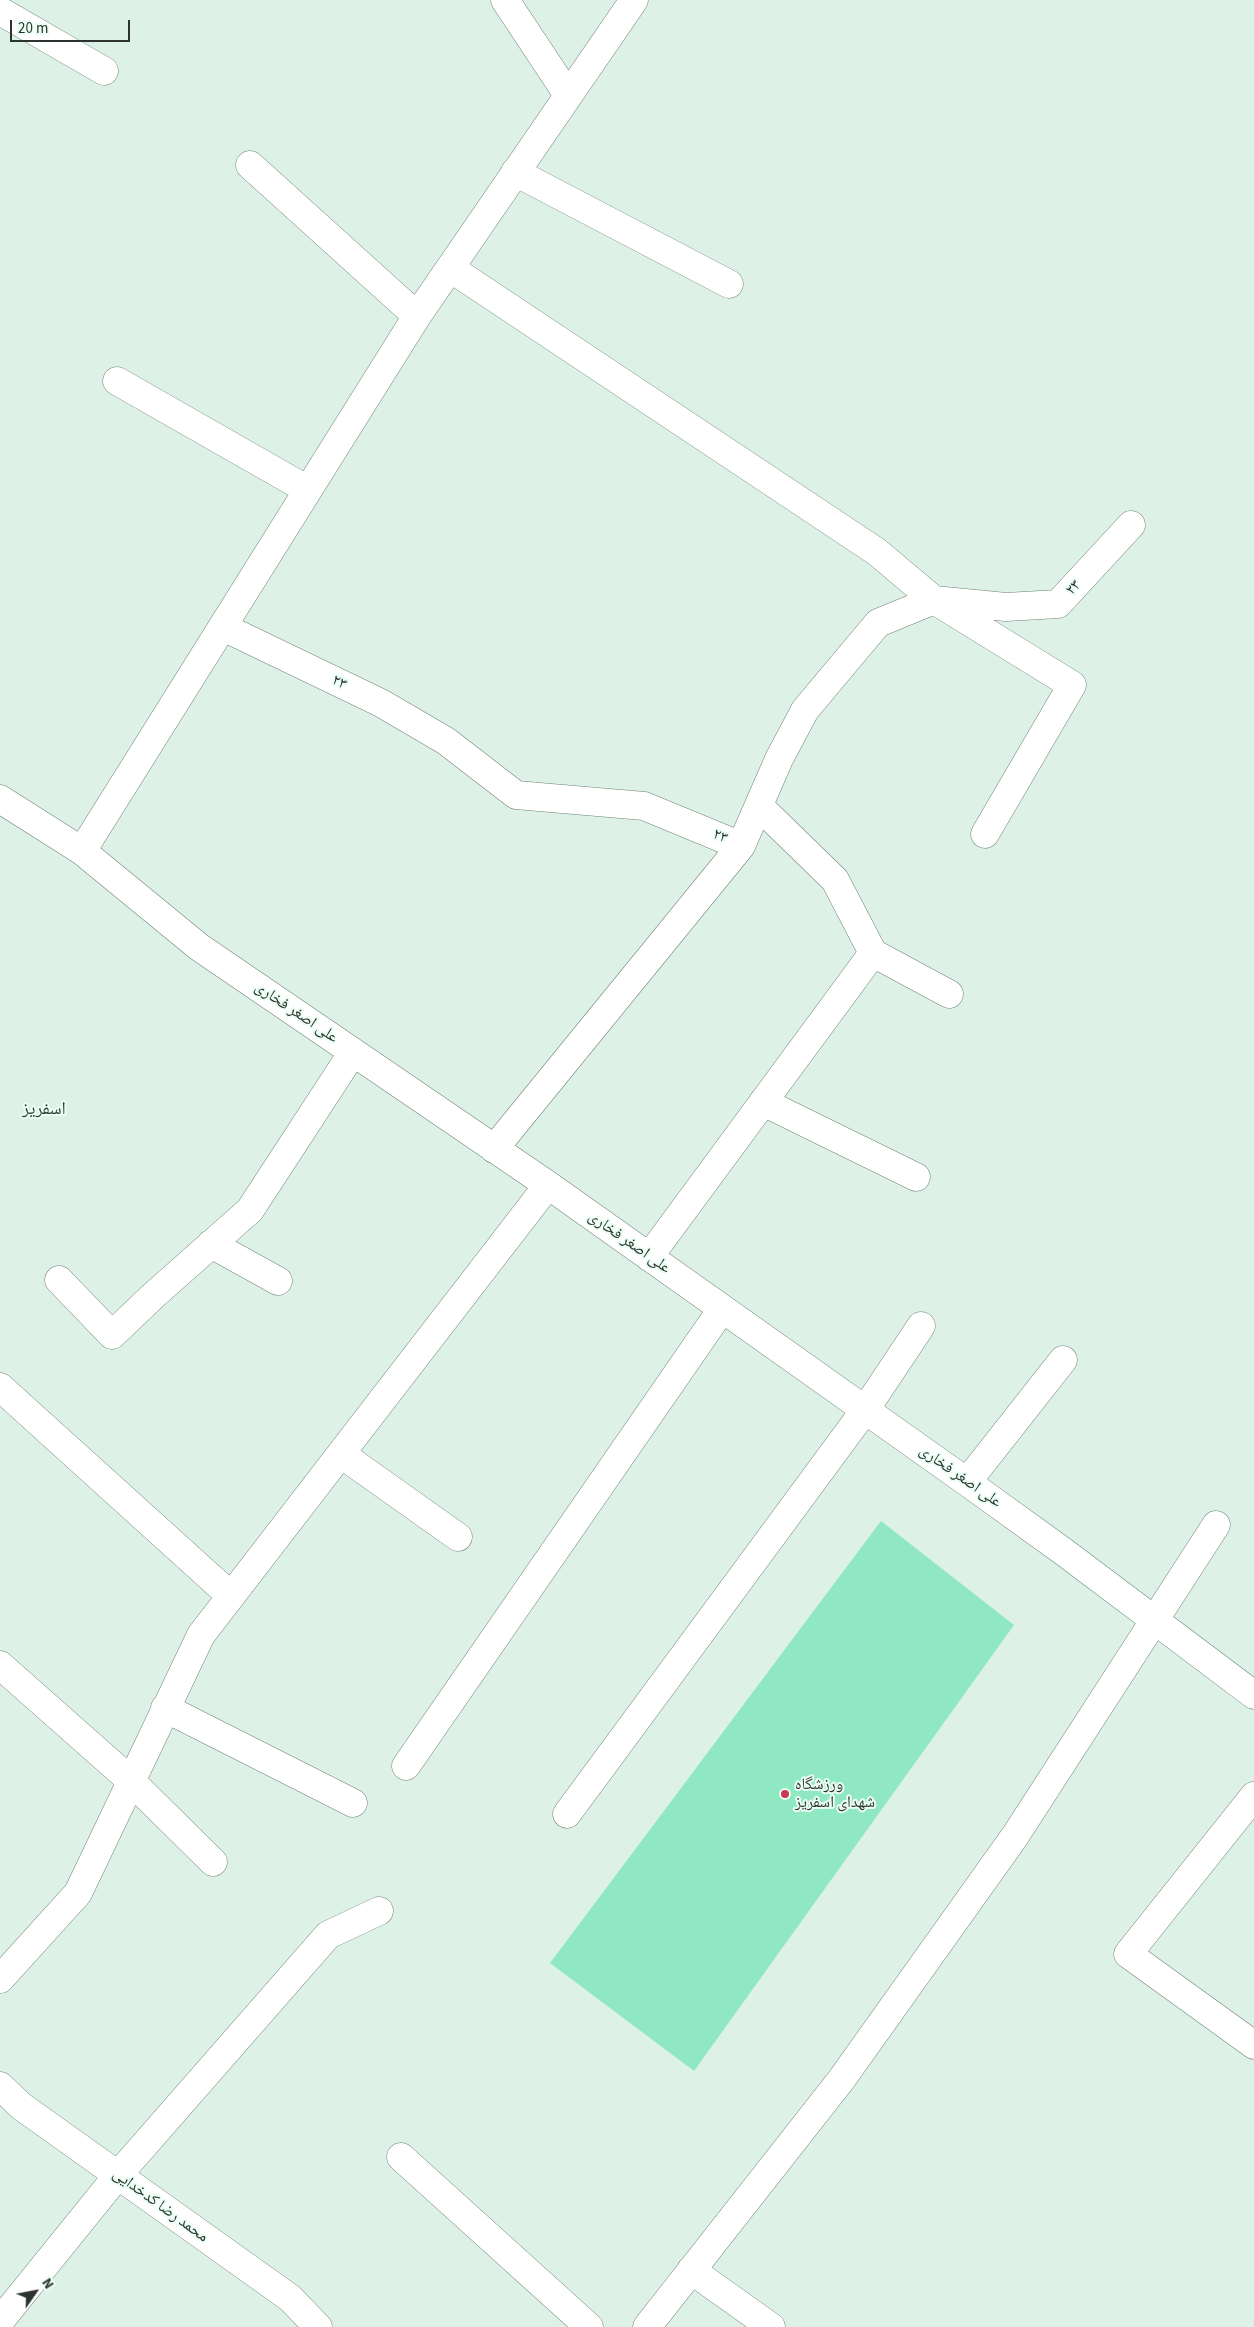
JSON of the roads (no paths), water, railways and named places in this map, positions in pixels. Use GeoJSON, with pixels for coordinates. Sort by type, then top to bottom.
{"type":"FeatureCollection","features":[{"type":"Feature","properties":{"kind":"street"},"geometry":{"type":"LineString","coordinates":[[505,0],[568,95]]}},
{"type":"Feature","properties":{"kind":"street"},"geometry":{"type":"LineString","coordinates":[[82,851],[417,316],[634,0]]}},
{"type":"Feature","properties":{"kind":"street"},"geometry":{"type":"LineString","coordinates":[[0,11],[104,71]]}},
{"type":"Feature","properties":{"kind":"street"},"geometry":{"type":"LineString","coordinates":[[250,165],[417,316]]}},
{"type":"Feature","properties":{"kind":"street"},"geometry":{"type":"LineString","coordinates":[[515,172],[729,284]]}},
{"type":"Feature","properties":{"kind":"street"},"geometry":{"type":"LineString","coordinates":[[450,268],[877,552],[934,600],[1072,685],[986,834]]}},
{"type":"Feature","properties":{"kind":"street"},"geometry":{"type":"LineString","coordinates":[[118,381],[308,490]]}},
{"type":"Feature","properties":{"kind":"street","name":"۲۳"},"geometry":{"type":"LineString","coordinates":[[222,627],[381,703],[446,741],[516,795],[644,806],[741,846],[778,759],[805,710],[878,623],[934,600],[1006,607],[1058,604],[1131,525]]}},
{"type":"Feature","properties":{"kind":"street","name":"علی اصغر فخاری"},"geometry":{"type":"LineString","coordinates":[[0,799],[82,851],[199,947],[548,1186],[967,1482],[1254,1695]]}},
{"type":"Feature","properties":{"kind":"street"},"geometry":{"type":"LineString","coordinates":[[759,806],[834,880],[873,953],[949,994]]}},
{"type":"Feature","properties":{"kind":"street"},"geometry":{"type":"LineString","coordinates":[[494,1149],[741,846]]}},
{"type":"Feature","properties":{"kind":"street"},"geometry":{"type":"LineString","coordinates":[[649,1257],[873,953]]}},
{"type":"Feature","properties":{"kind":"street"},"geometry":{"type":"LineString","coordinates":[[59,1280],[112,1335],[250,1210],[353,1052]]}},
{"type":"Feature","properties":{"kind":"street"},"geometry":{"type":"LineString","coordinates":[[764,1102],[916,1177]]}},
{"type":"Feature","properties":{"kind":"street"},"geometry":{"type":"LineString","coordinates":[[0,1979],[78,1893],[130,1780],[201,1635],[548,1186]]}},
{"type":"Feature","properties":{"kind":"street"},"geometry":{"type":"LineString","coordinates":[[211,1244],[278,1281]]}},
{"type":"Feature","properties":{"kind":"street"},"geometry":{"type":"LineString","coordinates":[[406,1766],[722,1309]]}},
{"type":"Feature","properties":{"kind":"street"},"geometry":{"type":"LineString","coordinates":[[567,1814],[864,1410],[921,1326]]}},
{"type":"Feature","properties":{"kind":"street"},"geometry":{"type":"LineString","coordinates":[[967,1482],[1062,1360]]}},
{"type":"Feature","properties":{"kind":"street"},"geometry":{"type":"LineString","coordinates":[[0,1387],[231,1596]]}},
{"type":"Feature","properties":{"kind":"street"},"geometry":{"type":"LineString","coordinates":[[341,1454],[458,1537]]}},
{"type":"Feature","properties":{"kind":"street"},"geometry":{"type":"LineString","coordinates":[[647,2327],[840,2080],[1015,1836],[1216,1525]]}},
{"type":"Feature","properties":{"kind":"street"},"geometry":{"type":"LineString","coordinates":[[0,1665],[130,1780],[213,1862]]}},
{"type":"Feature","properties":{"kind":"street"},"geometry":{"type":"LineString","coordinates":[[165,1708],[353,1803]]}},
{"type":"Feature","properties":{"kind":"street"},"geometry":{"type":"LineString","coordinates":[[1254,1796],[1128,1954],[1254,2045]]}},
{"type":"Feature","properties":{"kind":"street"},"geometry":{"type":"LineString","coordinates":[[0,2321],[118,2175],[328,1935],[379,1911]]}},
{"type":"Feature","properties":{"kind":"street","name":"محمد رضا کدخدایی"},"geometry":{"type":"LineString","coordinates":[[0,2086],[21,2106],[290,2298],[318,2327]]}},
{"type":"Feature","properties":{"kind":"street"},"geometry":{"type":"LineString","coordinates":[[401,2157],[590,2327]]}},
{"type":"Feature","properties":{"kind":"street"},"geometry":{"type":"LineString","coordinates":[[691,2270],[771,2327]]}},
{"type":"Feature","properties":{"kind":"place","name":"ورزشگاه شهدای اسفریز"},"geometry":{"type":"Point","coordinates":[785,1794]}},
{"type":"Feature","properties":{"kind":"district","name":"اسفریز"},"geometry":{"type":"Point","coordinates":[44,1110]}}]}
